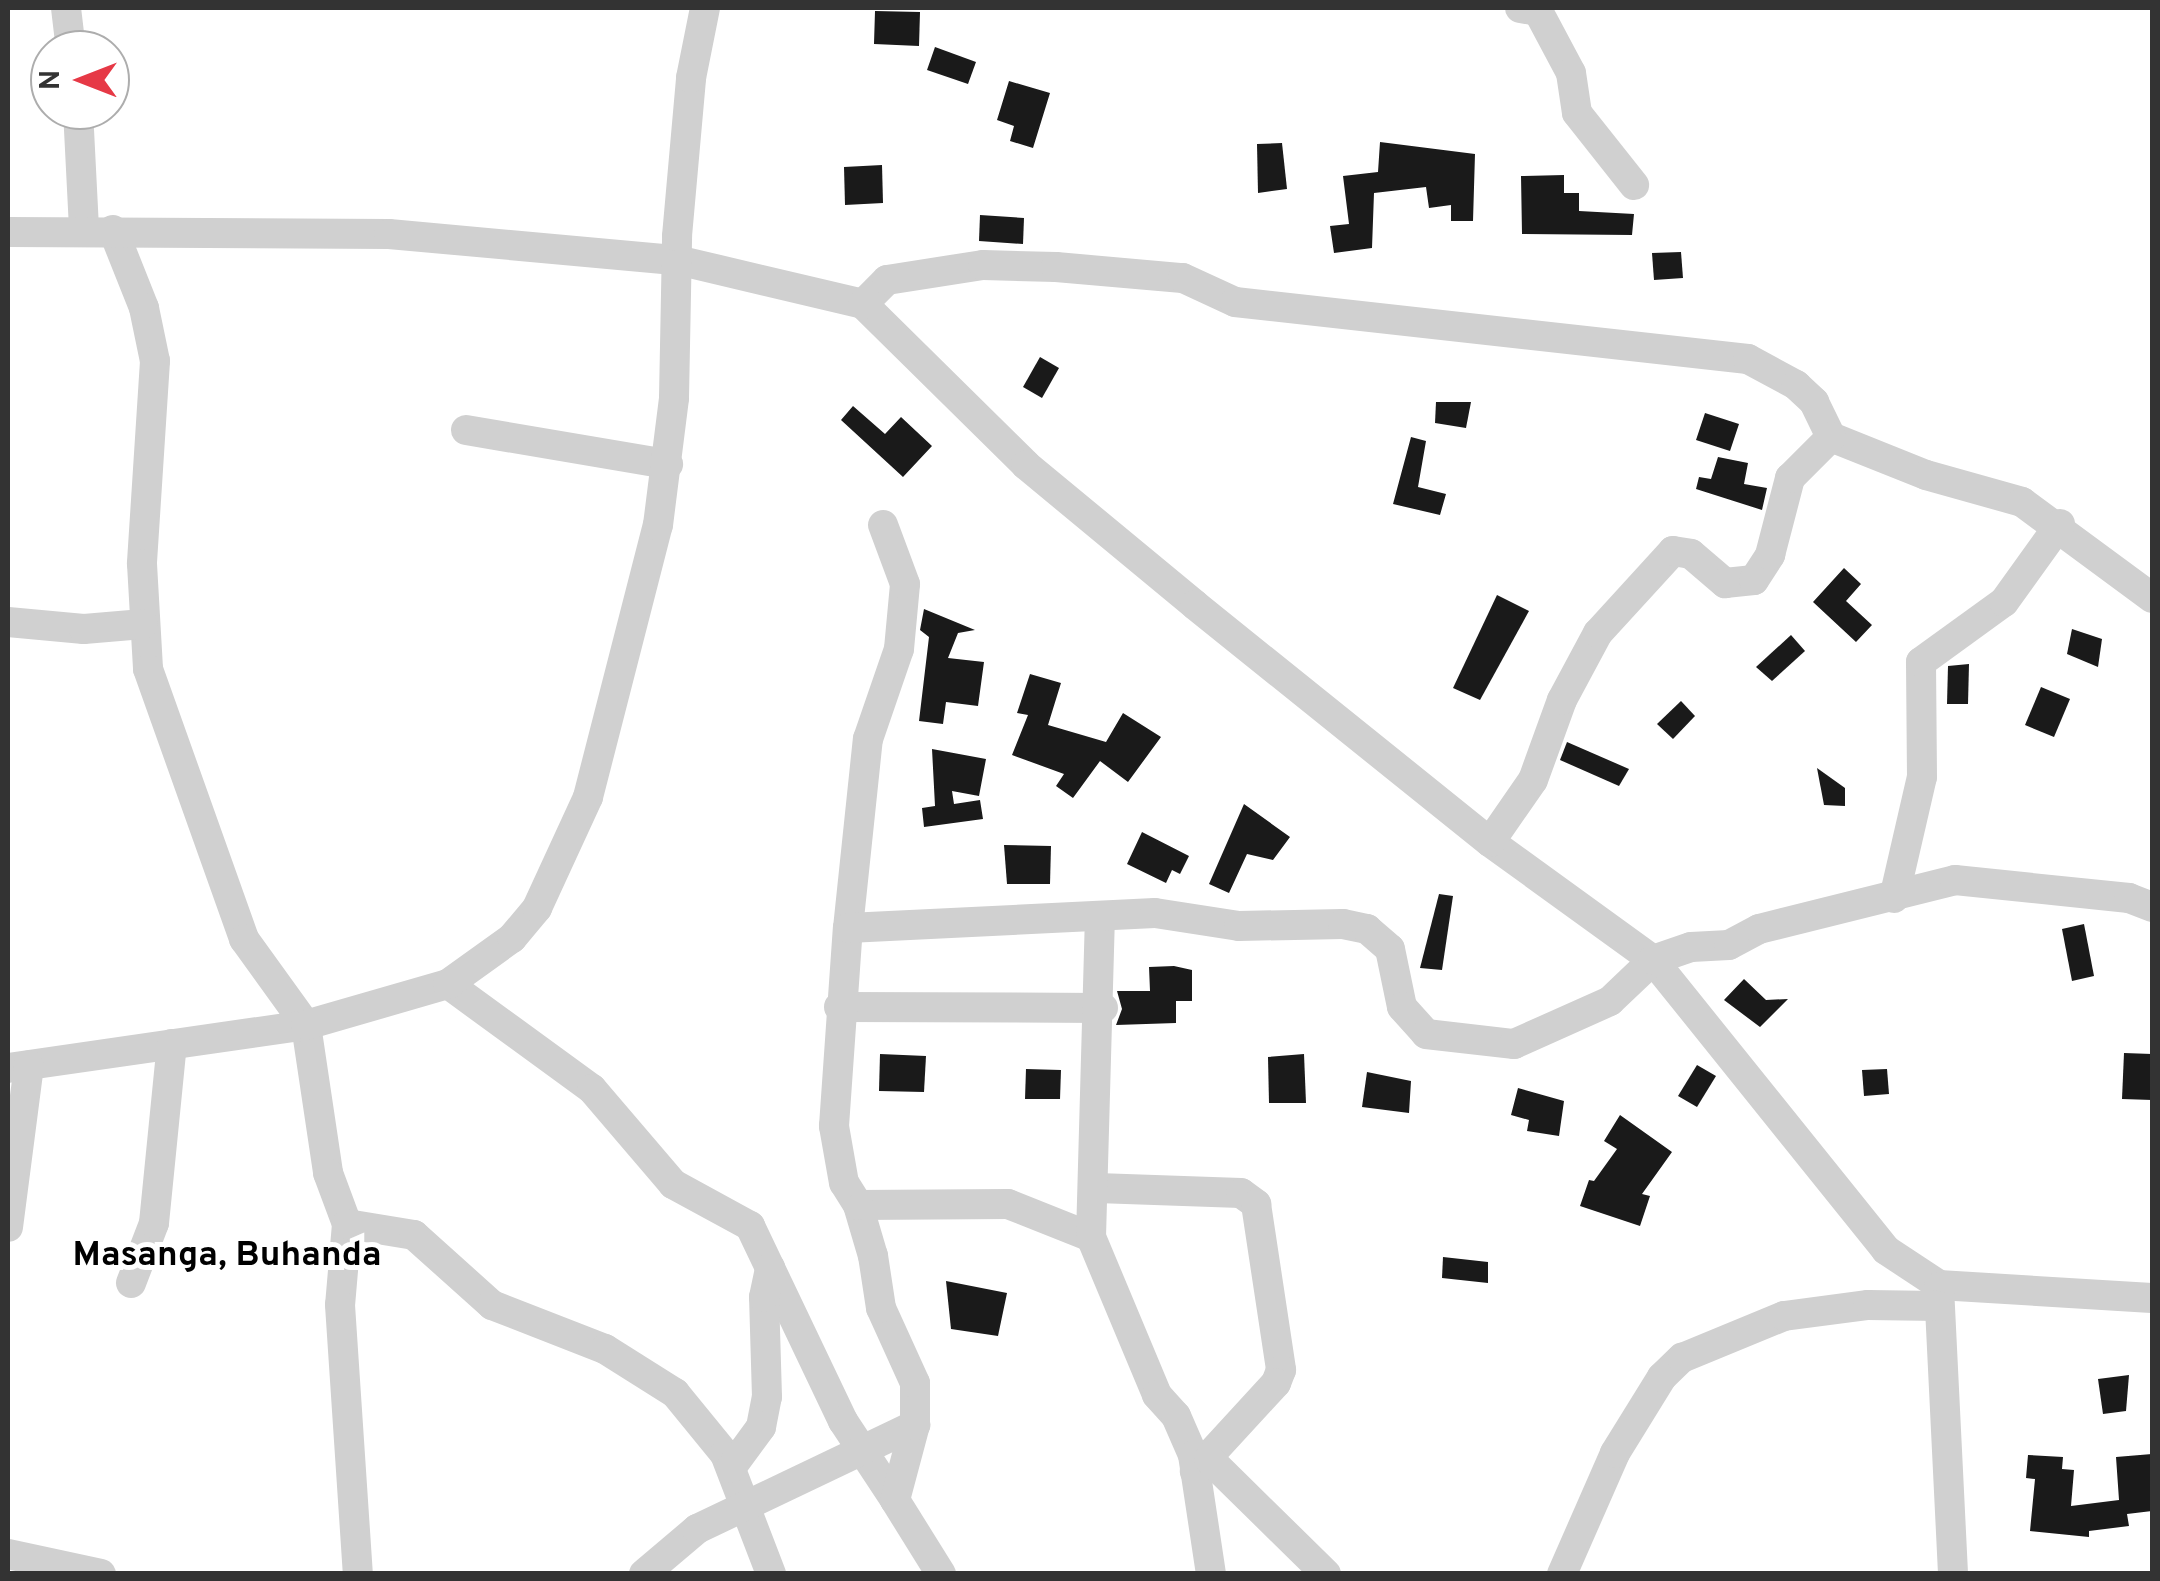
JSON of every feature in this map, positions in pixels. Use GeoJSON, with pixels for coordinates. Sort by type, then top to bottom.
{"type":"FeatureCollection","features":[{"type":"Feature","properties":{"kind":"street"},"geometry":{"type":"LineString","coordinates":[[8,1226],[18,1066],[306,1025],[448,984],[512,938],[537,908],[572,842],[648,579],[668,464],[690,78],[705,8]]}},
{"type":"Feature","properties":{"kind":"street"},"geometry":{"type":"LineString","coordinates":[[1520,8],[1538,10],[1571,73],[1577,112],[1634,185]]}},
{"type":"Feature","properties":{"kind":"street"},"geometry":{"type":"LineString","coordinates":[[82,130],[99,230],[144,308],[155,360],[143,624],[148,668],[244,939],[306,1025],[328,1173],[347,1224],[340,1305],[358,1574]]}},
{"type":"Feature","properties":{"kind":"street"},"geometry":{"type":"LineString","coordinates":[[8,232],[389,234],[677,260],[863,304],[1026,464],[1490,842],[1653,960],[1848,1208],[1886,1250],[1939,1296],[1953,1574]]}},
{"type":"Feature","properties":{"kind":"street"},"geometry":{"type":"LineString","coordinates":[[863,304],[887,280],[982,265],[1153,274],[1183,278],[1235,302],[1748,359],[1805,393],[1831,437],[1926,475],[2022,502],[2060,524],[2152,598]]}},
{"type":"Feature","properties":{"kind":"street"},"geometry":{"type":"LineString","coordinates":[[466,430],[668,464]]}},
{"type":"Feature","properties":{"kind":"street"},"geometry":{"type":"LineString","coordinates":[[1490,842],[1533,780],[1562,700],[1598,633],[1673,550],[1690,554],[1724,583],[1754,580],[1770,555],[1790,478],[1831,437]]}},
{"type":"Feature","properties":{"kind":"street"},"geometry":{"type":"LineString","coordinates":[[1894,898],[1922,776],[1921,662],[2004,602],[2060,524]]}},
{"type":"Feature","properties":{"kind":"street"},"geometry":{"type":"LineString","coordinates":[[883,525],[905,584],[898,649],[868,739],[839,1007],[834,1126],[844,1182],[858,1205],[881,1308],[910,1360],[915,1425],[895,1500]]}},
{"type":"Feature","properties":{"kind":"street"},"geometry":{"type":"LineString","coordinates":[[8,622],[84,629],[143,624]]}},
{"type":"Feature","properties":{"kind":"street"},"geometry":{"type":"LineString","coordinates":[[848,928],[1155,914],[1239,926],[1367,930],[1390,949],[1410,1022],[1450,1041],[1521,1042],[1610,1001],[1653,960],[1955,880],[1990,880],[2130,898],[2152,907]]}},
{"type":"Feature","properties":{"kind":"street"},"geometry":{"type":"LineString","coordinates":[[1100,919],[1103,1008],[1092,1238],[1202,1465],[1211,1574]]}},
{"type":"Feature","properties":{"kind":"street"},"geometry":{"type":"LineString","coordinates":[[448,984],[592,1089],[673,1184],[750,1226],[861,1448],[941,1574]]}},
{"type":"Feature","properties":{"kind":"street"},"geometry":{"type":"LineString","coordinates":[[839,1007],[1103,1008]]}},
{"type":"Feature","properties":{"kind":"street"},"geometry":{"type":"LineString","coordinates":[[131,1283],[154,1223],[172,1044]]}},
{"type":"Feature","properties":{"kind":"street"},"geometry":{"type":"LineString","coordinates":[[1097,1188],[1241,1192],[1256,1204],[1280,1370],[1202,1465]]}},
{"type":"Feature","properties":{"kind":"street"},"geometry":{"type":"LineString","coordinates":[[858,1205],[1008,1204],[1092,1238]]}},
{"type":"Feature","properties":{"kind":"street"},"geometry":{"type":"LineString","coordinates":[[347,1224],[414,1235],[492,1305],[636,1366],[700,1416],[732,1468],[743,1511],[771,1574]]}},
{"type":"Feature","properties":{"kind":"street"},"geometry":{"type":"LineString","coordinates":[[732,1468],[761,1428],[764,1298],[770,1268]]}},
{"type":"Feature","properties":{"kind":"street"},"geometry":{"type":"LineString","coordinates":[[1562,1574],[1615,1454],[1662,1378],[1682,1358],[1784,1316],[1939,1296],[2150,1289]]}},
{"type":"Feature","properties":{"kind":"street"},"geometry":{"type":"LineString","coordinates":[[644,1574],[697,1529],[743,1511],[861,1448],[915,1425]]}},
{"type":"Feature","properties":{"kind":"street"},"geometry":{"type":"LineString","coordinates":[[1202,1465],[1326,1574]]}},
{"type":"Feature","properties":{"kind":"street"},"geometry":{"type":"LineString","coordinates":[[8,1554],[101,1574]]}},
{"type":"Feature","properties":{"kind":"building"},"geometry":{"type":"Polygon","coordinates":[[[875,11],[920,12],[919,46],[874,44],[875,11]]]}},
{"type":"Feature","properties":{"kind":"building"},"geometry":{"type":"Polygon","coordinates":[[[935,47],[976,62],[968,84],[927,70],[935,47]]]}},
{"type":"Feature","properties":{"kind":"building"},"geometry":{"type":"Polygon","coordinates":[[[1009,81],[1050,93],[1033,148],[1010,141],[1014,126],[997,120],[1009,81]]]}},
{"type":"Feature","properties":{"kind":"building"},"geometry":{"type":"Polygon","coordinates":[[[1380,142],[1475,154],[1473,221],[1451,221],[1451,205],[1429,208],[1426,187],[1374,193],[1372,248],[1334,253],[1330,226],[1349,224],[1343,176],[1378,172],[1380,142]]]}},
{"type":"Feature","properties":{"kind":"building"},"geometry":{"type":"Polygon","coordinates":[[[1282,143],[1287,189],[1258,193],[1257,144],[1282,143]]]}},
{"type":"Feature","properties":{"kind":"building"},"geometry":{"type":"Polygon","coordinates":[[[882,165],[883,203],[845,205],[844,167],[882,165]]]}},
{"type":"Feature","properties":{"kind":"building"},"geometry":{"type":"Polygon","coordinates":[[[1564,175],[1564,193],[1579,193],[1579,211],[1634,214],[1632,235],[1522,234],[1521,176],[1564,175]]]}},
{"type":"Feature","properties":{"kind":"building"},"geometry":{"type":"Polygon","coordinates":[[[980,215],[1024,218],[1023,244],[979,241],[980,215]]]}},
{"type":"Feature","properties":{"kind":"building"},"geometry":{"type":"Polygon","coordinates":[[[1681,252],[1683,278],[1654,280],[1652,253],[1681,252]]]}},
{"type":"Feature","properties":{"kind":"building"},"geometry":{"type":"Polygon","coordinates":[[[1040,357],[1059,368],[1042,398],[1023,387],[1040,357]]]}},
{"type":"Feature","properties":{"kind":"building"},"geometry":{"type":"Polygon","coordinates":[[[1436,402],[1471,402],[1466,428],[1435,423],[1436,402]]]}},
{"type":"Feature","properties":{"kind":"building"},"geometry":{"type":"Polygon","coordinates":[[[853,406],[885,434],[901,417],[932,446],[903,477],[841,420],[853,406]]]}},
{"type":"Feature","properties":{"kind":"building"},"geometry":{"type":"Polygon","coordinates":[[[1705,413],[1739,424],[1730,451],[1696,440],[1705,413]]]}},
{"type":"Feature","properties":{"kind":"building"},"geometry":{"type":"Polygon","coordinates":[[[1411,437],[1426,441],[1418,487],[1446,494],[1440,515],[1393,504],[1411,437]]]}},
{"type":"Feature","properties":{"kind":"building"},"geometry":{"type":"Polygon","coordinates":[[[1718,457],[1748,463],[1744,484],[1767,488],[1762,510],[1696,489],[1699,477],[1711,479],[1718,457]]]}},
{"type":"Feature","properties":{"kind":"building"},"geometry":{"type":"Polygon","coordinates":[[[1844,568],[1861,584],[1846,601],[1872,625],[1856,642],[1813,602],[1844,568]]]}},
{"type":"Feature","properties":{"kind":"building"},"geometry":{"type":"Polygon","coordinates":[[[1497,595],[1529,611],[1480,700],[1453,688],[1497,595]]]}},
{"type":"Feature","properties":{"kind":"building"},"geometry":{"type":"Polygon","coordinates":[[[924,609],[975,630],[958,633],[948,658],[984,662],[978,706],[946,702],[943,724],[919,721],[929,637],[920,630],[924,609]]]}},
{"type":"Feature","properties":{"kind":"building"},"geometry":{"type":"Polygon","coordinates":[[[2072,629],[2102,639],[2098,667],[2067,654],[2072,629]]]}},
{"type":"Feature","properties":{"kind":"building"},"geometry":{"type":"Polygon","coordinates":[[[1791,635],[1805,651],[1772,681],[1756,667],[1791,635]]]}},
{"type":"Feature","properties":{"kind":"building"},"geometry":{"type":"Polygon","coordinates":[[[1969,664],[1968,704],[1947,704],[1948,666],[1969,664]]]}},
{"type":"Feature","properties":{"kind":"building"},"geometry":{"type":"Polygon","coordinates":[[[1030,674],[1061,683],[1048,725],[1106,742],[1123,713],[1161,737],[1128,782],[1100,761],[1073,798],[1056,786],[1064,774],[1012,755],[1028,715],[1017,713],[1030,674]]]}},
{"type":"Feature","properties":{"kind":"building"},"geometry":{"type":"Polygon","coordinates":[[[2041,687],[2070,699],[2054,737],[2025,725],[2041,687]]]}},
{"type":"Feature","properties":{"kind":"building"},"geometry":{"type":"Polygon","coordinates":[[[1681,701],[1695,716],[1673,739],[1657,724],[1681,701]]]}},
{"type":"Feature","properties":{"kind":"building"},"geometry":{"type":"Polygon","coordinates":[[[1567,742],[1629,769],[1619,786],[1560,760],[1567,742]]]}},
{"type":"Feature","properties":{"kind":"building"},"geometry":{"type":"Polygon","coordinates":[[[932,749],[986,759],[979,796],[952,791],[954,804],[980,800],[983,819],[924,827],[922,808],[935,806],[932,749]]]}},
{"type":"Feature","properties":{"kind":"building"},"geometry":{"type":"Polygon","coordinates":[[[1817,768],[1845,788],[1845,806],[1824,805],[1817,768]]]}},
{"type":"Feature","properties":{"kind":"building"},"geometry":{"type":"Polygon","coordinates":[[[1244,804],[1290,837],[1273,860],[1247,854],[1229,893],[1209,884],[1244,804]]]}},
{"type":"Feature","properties":{"kind":"building"},"geometry":{"type":"Polygon","coordinates":[[[1142,832],[1189,856],[1180,874],[1172,870],[1166,883],[1127,864],[1142,832]]]}},
{"type":"Feature","properties":{"kind":"building"},"geometry":{"type":"Polygon","coordinates":[[[1004,845],[1051,846],[1050,884],[1007,884],[1004,845]]]}},
{"type":"Feature","properties":{"kind":"building"},"geometry":{"type":"Polygon","coordinates":[[[1439,894],[1453,896],[1442,970],[1420,968],[1439,894]]]}},
{"type":"Feature","properties":{"kind":"building"},"geometry":{"type":"Polygon","coordinates":[[[2084,924],[2094,976],[2072,981],[2062,929],[2084,924]]]}},
{"type":"Feature","properties":{"kind":"building"},"geometry":{"type":"Polygon","coordinates":[[[1149,967],[1192,970],[1192,1001],[1176,1001],[1176,1023],[1116,1025],[1122,1009],[1117,991],[1150,991],[1149,967]]]}},
{"type":"Feature","properties":{"kind":"building"},"geometry":{"type":"Polygon","coordinates":[[[1744,979],[1766,1000],[1788,999],[1760,1027],[1724,1000],[1744,979]]]}},
{"type":"Feature","properties":{"kind":"building"},"geometry":{"type":"Polygon","coordinates":[[[2124,1053],[2152,1054],[2152,1100],[2122,1099],[2124,1053]]]}},
{"type":"Feature","properties":{"kind":"building"},"geometry":{"type":"Polygon","coordinates":[[[880,1054],[926,1056],[924,1092],[879,1091],[880,1054]]]}},
{"type":"Feature","properties":{"kind":"building"},"geometry":{"type":"Polygon","coordinates":[[[1304,1054],[1306,1103],[1269,1103],[1268,1057],[1304,1054]]]}},
{"type":"Feature","properties":{"kind":"building"},"geometry":{"type":"Polygon","coordinates":[[[1697,1065],[1716,1076],[1697,1107],[1678,1096],[1697,1065]]]}},
{"type":"Feature","properties":{"kind":"building"},"geometry":{"type":"Polygon","coordinates":[[[1026,1069],[1061,1070],[1060,1099],[1025,1099],[1026,1069]]]}},
{"type":"Feature","properties":{"kind":"building"},"geometry":{"type":"Polygon","coordinates":[[[1887,1069],[1889,1094],[1864,1096],[1862,1070],[1887,1069]]]}},
{"type":"Feature","properties":{"kind":"building"},"geometry":{"type":"Polygon","coordinates":[[[1367,1072],[1411,1081],[1409,1113],[1362,1107],[1367,1072]]]}},
{"type":"Feature","properties":{"kind":"building"},"geometry":{"type":"Polygon","coordinates":[[[1518,1088],[1564,1101],[1559,1136],[1527,1131],[1529,1120],[1511,1115],[1518,1088]]]}},
{"type":"Feature","properties":{"kind":"building"},"geometry":{"type":"Polygon","coordinates":[[[1620,1115],[1672,1152],[1642,1194],[1650,1196],[1640,1226],[1580,1206],[1589,1180],[1594,1181],[1617,1149],[1604,1141],[1620,1115]]]}},
{"type":"Feature","properties":{"kind":"building"},"geometry":{"type":"Polygon","coordinates":[[[1443,1257],[1488,1262],[1488,1283],[1442,1278],[1443,1257]]]}},
{"type":"Feature","properties":{"kind":"building"},"geometry":{"type":"Polygon","coordinates":[[[946,1281],[1007,1293],[998,1336],[951,1329],[946,1281]]]}},
{"type":"Feature","properties":{"kind":"building"},"geometry":{"type":"Polygon","coordinates":[[[2129,1375],[2126,1411],[2103,1414],[2098,1379],[2129,1375]]]}},
{"type":"Feature","properties":{"kind":"building"},"geometry":{"type":"Polygon","coordinates":[[[2152,1454],[2152,1511],[2127,1514],[2129,1526],[2089,1531],[2089,1537],[2030,1531],[2035,1479],[2026,1478],[2028,1455],[2063,1457],[2062,1469],[2074,1470],[2071,1506],[2119,1500],[2116,1457],[2152,1454]]]}},
{"type":"Feature","properties":{"kind":"district","name":"Masanga, Buhanda"},"geometry":{"type":"Point","coordinates":[227,1256]}}]}
